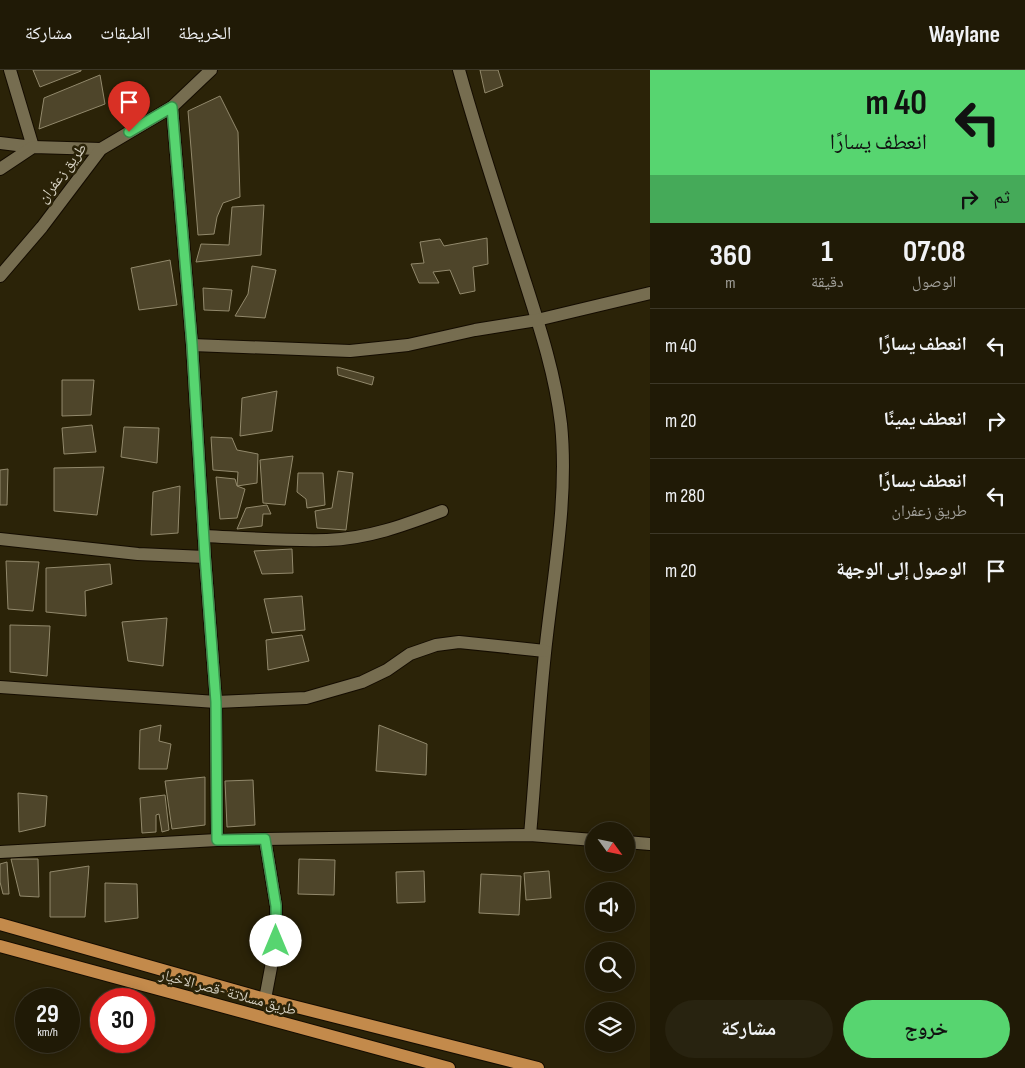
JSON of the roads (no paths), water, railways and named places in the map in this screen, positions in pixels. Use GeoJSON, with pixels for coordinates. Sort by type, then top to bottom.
{"type":"FeatureCollection","features":[{"type":"Feature","properties":{"kind":"main road"},"geometry":{"type":"LineString","coordinates":[[0,924],[265,999],[538,1068]]}},
{"type":"Feature","properties":{"kind":"main road","name":"طريق مسلاتة -قصر الاخيار"},"geometry":{"type":"LineString","coordinates":[[0,946],[448,1068]]}},
{"type":"Feature","properties":{"kind":"street"},"geometry":{"type":"LineString","coordinates":[[10,70],[33,147]]}},
{"type":"Feature","properties":{"kind":"street","name":"طريق زعفران"},"geometry":{"type":"LineString","coordinates":[[0,276],[42,227],[101,148],[172,107],[211,70]]}},
{"type":"Feature","properties":{"kind":"street"},"geometry":{"type":"LineString","coordinates":[[459,70],[471,114],[537,320],[553,378],[561,424],[563,464],[559,529],[545,651],[530,835]]}},
{"type":"Feature","properties":{"kind":"street"},"geometry":{"type":"LineString","coordinates":[[172,107],[192,344],[216,702],[217,840]]}},
{"type":"Feature","properties":{"kind":"street"},"geometry":{"type":"LineString","coordinates":[[0,143],[33,147],[101,148]]}},
{"type":"Feature","properties":{"kind":"street"},"geometry":{"type":"LineString","coordinates":[[0,169],[33,147]]}},
{"type":"Feature","properties":{"kind":"street"},"geometry":{"type":"LineString","coordinates":[[192,344],[350,351],[408,345],[475,330],[537,320],[650,292]]}},
{"type":"Feature","properties":{"kind":"street"},"geometry":{"type":"LineString","coordinates":[[205,536],[328,540],[401,527],[442,511]]}},
{"type":"Feature","properties":{"kind":"street"},"geometry":{"type":"LineString","coordinates":[[0,540],[138,554],[205,557]]}},
{"type":"Feature","properties":{"kind":"street"},"geometry":{"type":"LineString","coordinates":[[0,687],[216,702],[306,698],[362,682],[387,670],[410,654],[436,645],[459,642],[545,651]]}},
{"type":"Feature","properties":{"kind":"street"},"geometry":{"type":"LineString","coordinates":[[0,852],[217,840],[530,835],[585,839]]}},
{"type":"Feature","properties":{"kind":"street"},"geometry":{"type":"LineString","coordinates":[[265,839],[276,906],[276,941],[265,999]]}},
{"type":"Feature","properties":{"kind":"street"},"geometry":{"type":"LineString","coordinates":[[635,843],[650,844]]}}]}
